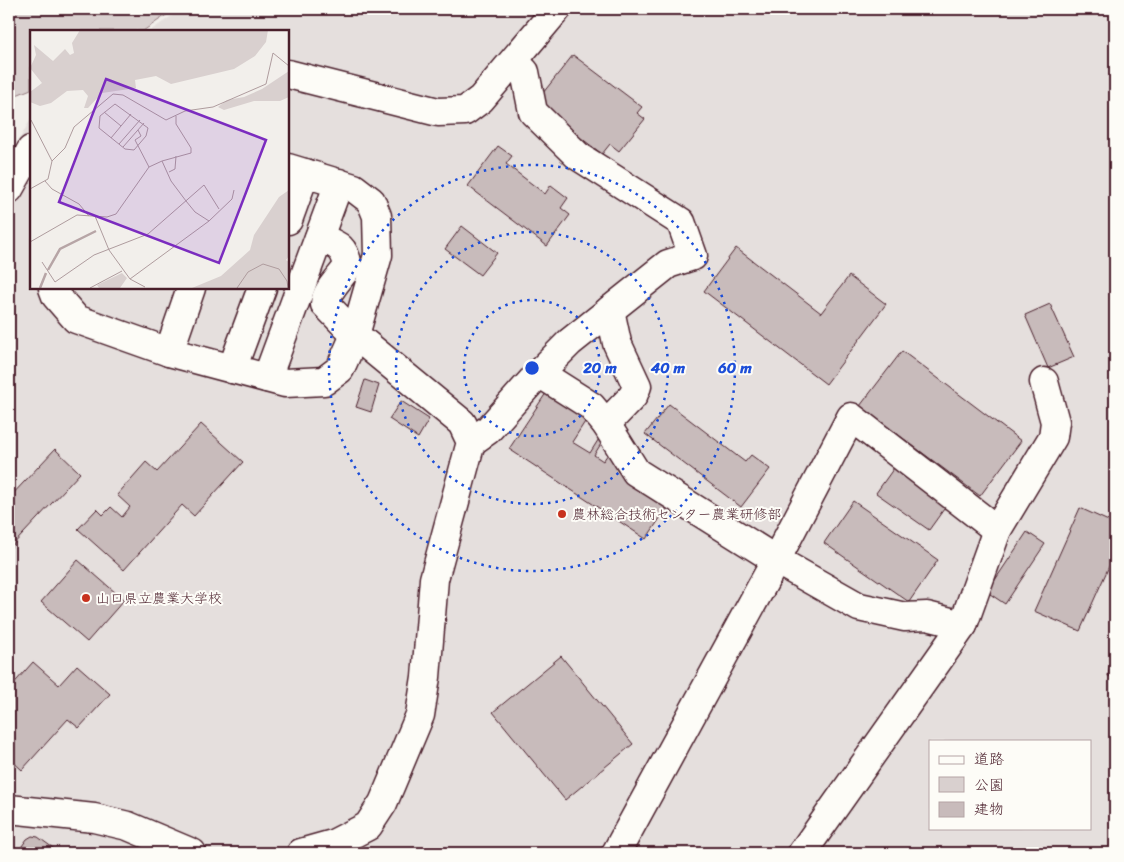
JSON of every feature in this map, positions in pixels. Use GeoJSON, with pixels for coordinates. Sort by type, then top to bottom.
{"type":"FeatureCollection","features":[{"type":"Feature","properties":{"kind":"lane"},"geometry":{"type":"LineString","coordinates":[[289,74],[438,112],[465,111],[481,99],[557,9]]}},
{"type":"Feature","properties":{"kind":"lane"},"geometry":{"type":"LineString","coordinates":[[301,853],[333,844],[368,826],[383,803],[420,715],[426,677],[434,579],[471,442],[488,430],[539,373],[570,342],[668,264],[693,256],[681,222],[578,156],[533,112],[525,72],[514,61]]}},
{"type":"Feature","properties":{"kind":"lane"},"geometry":{"type":"LineString","coordinates":[[9,189],[30,152]]}},
{"type":"Feature","properties":{"kind":"lane"},"geometry":{"type":"LineString","coordinates":[[53,289],[56,296],[76,319],[169,352],[285,383],[324,381],[340,369],[355,335],[378,255],[377,216],[371,201],[354,188],[296,171],[289,214]]}},
{"type":"Feature","properties":{"kind":"lane"},"geometry":{"type":"LineString","coordinates":[[267,378],[339,183]]}},
{"type":"Feature","properties":{"kind":"lane"},"geometry":{"type":"LineString","coordinates":[[319,238],[337,245],[346,253],[348,266],[339,280],[326,294],[325,304],[355,335],[462,423],[471,442]]}},
{"type":"Feature","properties":{"kind":"lane"},"geometry":{"type":"LineString","coordinates":[[169,352],[190,289]]}},
{"type":"Feature","properties":{"kind":"lane"},"geometry":{"type":"LineString","coordinates":[[232,368],[262,289]]}},
{"type":"Feature","properties":{"kind":"lane"},"geometry":{"type":"LineString","coordinates":[[606,424],[633,396],[636,386],[617,343],[610,310]]}},
{"type":"Feature","properties":{"kind":"lane"},"geometry":{"type":"LineString","coordinates":[[539,373],[591,406],[606,424],[636,472],[776,560],[859,607],[905,617],[927,616],[963,625]]}},
{"type":"Feature","properties":{"kind":"lane"},"geometry":{"type":"LineString","coordinates":[[802,853],[963,625],[997,530],[1053,437],[1055,422],[1044,382]]}},
{"type":"Feature","properties":{"kind":"lane"},"geometry":{"type":"LineString","coordinates":[[616,853],[776,560],[851,417],[997,530]]}},
{"type":"Feature","properties":{"kind":"lane"},"geometry":{"type":"LineString","coordinates":[[9,809],[94,818],[128,826],[192,853]]}},
{"type":"Feature","properties":{"kind":"shaded area","name":"農林総合技術センター農業研修部"},"geometry":{"type":"Polygon","coordinates":[[[182,9],[1115,9],[1115,853],[9,853],[9,157],[30,121],[30,289],[289,289],[289,30],[151,30],[182,9]]]}},
{"type":"Feature","properties":{"kind":"green space"},"geometry":{"type":"Polygon","coordinates":[[[9,9],[175,9],[144,30],[30,30],[30,89],[14,96],[9,103],[9,9]]]}},
{"type":"Feature","properties":{"kind":"building"},"geometry":{"type":"Polygon","coordinates":[[[573,55],[642,107],[637,113],[645,119],[619,151],[610,144],[602,154],[535,103],[573,55]]]}},
{"type":"Feature","properties":{"kind":"building"},"geometry":{"type":"Polygon","coordinates":[[[498,146],[512,156],[506,164],[545,194],[551,185],[568,198],[561,208],[570,215],[547,246],[468,186],[498,146]]]}},
{"type":"Feature","properties":{"kind":"building"},"geometry":{"type":"Polygon","coordinates":[[[462,226],[497,253],[480,275],[445,249],[462,226]]]}},
{"type":"Feature","properties":{"kind":"building"},"geometry":{"type":"Polygon","coordinates":[[[736,248],[821,313],[849,276],[886,304],[826,384],[704,291],[736,248]]]}},
{"type":"Feature","properties":{"kind":"building"},"geometry":{"type":"Polygon","coordinates":[[[1050,304],[1074,357],[1048,368],[1025,315],[1050,304]]]}},
{"type":"Feature","properties":{"kind":"building"},"geometry":{"type":"Polygon","coordinates":[[[902,351],[1021,441],[980,496],[860,406],[902,351]]]}},
{"type":"Feature","properties":{"kind":"building"},"geometry":{"type":"Polygon","coordinates":[[[365,380],[379,385],[371,412],[356,407],[365,380]]]}},
{"type":"Feature","properties":{"kind":"building"},"geometry":{"type":"Polygon","coordinates":[[[550,387],[590,414],[572,442],[590,453],[600,437],[604,439],[594,455],[603,461],[608,454],[622,463],[617,471],[669,505],[646,539],[509,449],[550,387]]]}},
{"type":"Feature","properties":{"kind":"building"},"geometry":{"type":"Polygon","coordinates":[[[401,401],[429,419],[418,438],[389,419],[401,401]]]}},
{"type":"Feature","properties":{"kind":"building"},"geometry":{"type":"Polygon","coordinates":[[[669,404],[745,462],[751,455],[770,469],[741,507],[645,434],[669,404]]]}},
{"type":"Feature","properties":{"kind":"building"},"geometry":{"type":"Polygon","coordinates":[[[201,424],[243,462],[194,516],[182,505],[124,570],[78,529],[97,509],[103,515],[111,507],[122,517],[130,507],[117,495],[146,462],[157,472],[201,424]]]}},
{"type":"Feature","properties":{"kind":"building"},"geometry":{"type":"Polygon","coordinates":[[[55,449],[80,473],[9,549],[9,498],[55,449]]]}},
{"type":"Feature","properties":{"kind":"building"},"geometry":{"type":"Polygon","coordinates":[[[896,465],[949,502],[929,530],[876,493],[896,465]]]}},
{"type":"Feature","properties":{"kind":"building"},"geometry":{"type":"Polygon","coordinates":[[[853,501],[938,560],[909,602],[824,543],[853,501]]]}},
{"type":"Feature","properties":{"kind":"building"},"geometry":{"type":"Polygon","coordinates":[[[1080,508],[1115,524],[1115,553],[1080,631],[1034,611],[1080,508]]]}},
{"type":"Feature","properties":{"kind":"building"},"geometry":{"type":"Polygon","coordinates":[[[1027,532],[1045,544],[1005,604],[987,592],[1027,532]]]}},
{"type":"Feature","properties":{"kind":"building"},"geometry":{"type":"Polygon","coordinates":[[[78,560],[124,600],[87,642],[41,602],[78,560]]]}},
{"type":"Feature","properties":{"kind":"building"},"geometry":{"type":"Polygon","coordinates":[[[1115,629],[1115,677],[1108,676],[1115,629]]]}},
{"type":"Feature","properties":{"kind":"building"},"geometry":{"type":"Polygon","coordinates":[[[561,656],[633,744],[565,800],[493,712],[561,656]]]}},
{"type":"Feature","properties":{"kind":"building"},"geometry":{"type":"Polygon","coordinates":[[[33,662],[59,685],[77,665],[110,694],[79,728],[68,719],[22,770],[9,758],[9,689],[33,662]]]}},
{"type":"Feature","properties":{"kind":"building"},"geometry":{"type":"Polygon","coordinates":[[[32,836],[38,837],[60,853],[17,853],[27,839],[32,836]]]}},
{"type":"Feature","properties":{"kind":"place","name":"農林総合技術センター農業研修部"},"geometry":{"type":"Point","coordinates":[562,514]}},
{"type":"Feature","properties":{"kind":"place","name":"山口県立農業大学校"},"geometry":{"type":"Point","coordinates":[86,598]}}]}
